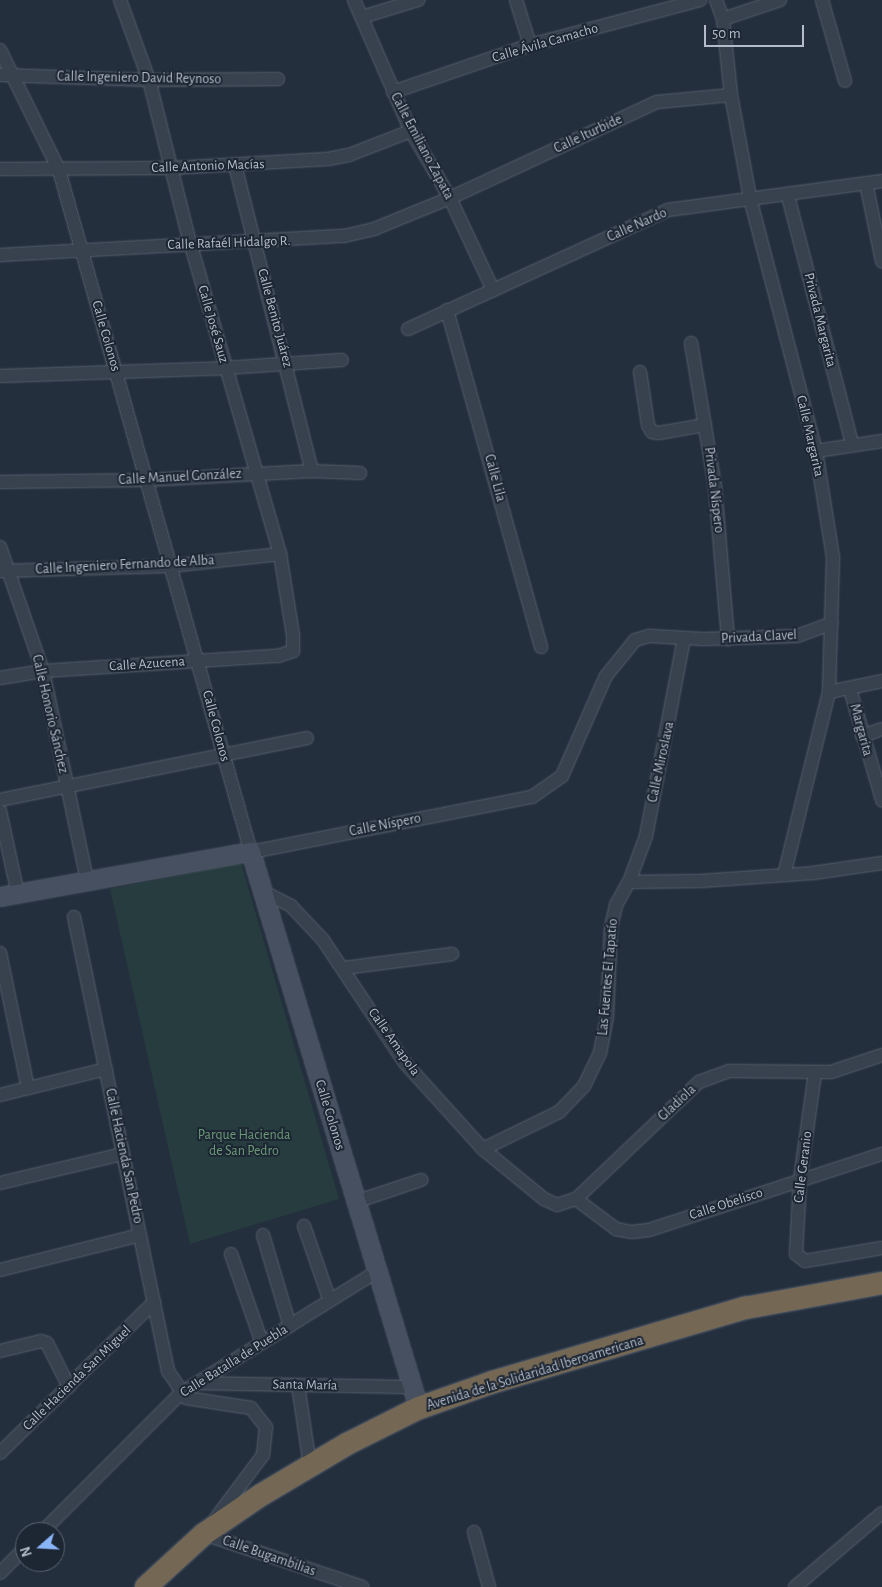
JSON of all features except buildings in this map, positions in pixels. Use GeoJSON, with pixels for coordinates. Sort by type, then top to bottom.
{"type":"FeatureCollection","features":[{"type":"Feature","properties":{"kind":"highway","name":"Avenida de la Solidaridad Iberoamericana"},"geometry":{"type":"LineString","coordinates":[[146,1587],[204,1534],[416,1398],[493,1382],[745,1308],[882,1283]]}},
{"type":"Feature","properties":{"kind":"street","name":"Calle José Sauz"},"geometry":{"type":"LineString","coordinates":[[120,0],[149,80],[190,243],[255,474],[280,554],[293,635],[293,651]]}},
{"type":"Feature","properties":{"kind":"street","name":"Calle Emiliano Zapata"},"geometry":{"type":"LineString","coordinates":[[354,0],[411,131],[450,198],[493,290]]}},
{"type":"Feature","properties":{"kind":"street"},"geometry":{"type":"LineString","coordinates":[[362,18],[418,0]]}},
{"type":"Feature","properties":{"kind":"street"},"geometry":{"type":"LineString","coordinates":[[516,0],[530,44]]}},
{"type":"Feature","properties":{"kind":"street","name":"Calle Ávila Camacho"},"geometry":{"type":"LineString","coordinates":[[393,92],[530,44],[700,0]]}},
{"type":"Feature","properties":{"kind":"street","name":"Calle Margarita"},"geometry":{"type":"LineString","coordinates":[[716,0],[723,19],[731,95],[750,198],[816,451],[833,557],[829,692],[784,875]]}},
{"type":"Feature","properties":{"kind":"street"},"geometry":{"type":"LineString","coordinates":[[723,19],[780,0]]}},
{"type":"Feature","properties":{"kind":"street"},"geometry":{"type":"LineString","coordinates":[[822,0],[845,82]]}},
{"type":"Feature","properties":{"kind":"street","name":"Calle Colonos"},"geometry":{"type":"LineString","coordinates":[[0,50],[5,76],[59,170],[262,891],[376,1272],[416,1398]]}},
{"type":"Feature","properties":{"kind":"street","name":"Calle Ingeniero David Reynoso"},"geometry":{"type":"LineString","coordinates":[[5,76],[149,80],[278,79]]}},
{"type":"Feature","properties":{"kind":"street","name":"Calle Iturbide"},"geometry":{"type":"LineString","coordinates":[[450,198],[656,102],[731,95]]}},
{"type":"Feature","properties":{"kind":"street","name":"Calle Antonio Macías"},"geometry":{"type":"LineString","coordinates":[[0,169],[172,168],[328,159],[349,155],[411,131]]}},
{"type":"Feature","properties":{"kind":"street","name":"Calle Benito Juárez"},"geometry":{"type":"LineString","coordinates":[[235,165],[287,364],[312,470]]}},
{"type":"Feature","properties":{"kind":"street","name":"Calle Nardo"},"geometry":{"type":"LineString","coordinates":[[408,329],[668,210],[750,198],[788,196],[882,181]]}},
{"type":"Feature","properties":{"kind":"street"},"geometry":{"type":"LineString","coordinates":[[866,183],[882,261]]}},
{"type":"Feature","properties":{"kind":"street","name":"Privada Margarita"},"geometry":{"type":"LineString","coordinates":[[788,196],[852,444]]}},
{"type":"Feature","properties":{"kind":"street","name":"Calle Rafaél Hidalgo R."},"geometry":{"type":"LineString","coordinates":[[0,255],[190,243],[255,243],[344,236],[374,229],[450,198]]}},
{"type":"Feature","properties":{"kind":"street","name":"Calle Lila"},"geometry":{"type":"LineString","coordinates":[[447,310],[541,647]]}},
{"type":"Feature","properties":{"kind":"street","name":"Privada Níspero"},"geometry":{"type":"LineString","coordinates":[[691,343],[715,487],[728,639]]}},
{"type":"Feature","properties":{"kind":"street"},"geometry":{"type":"LineString","coordinates":[[0,376],[225,368],[342,360]]}},
{"type":"Feature","properties":{"kind":"street"},"geometry":{"type":"LineString","coordinates":[[640,372],[648,425],[652,432],[659,434],[705,425]]}},
{"type":"Feature","properties":{"kind":"street"},"geometry":{"type":"LineString","coordinates":[[816,451],[852,444],[882,441]]}},
{"type":"Feature","properties":{"kind":"street","name":"Calle Manuel González"},"geometry":{"type":"LineString","coordinates":[[0,482],[147,480],[312,470],[360,473]]}},
{"type":"Feature","properties":{"kind":"street","name":"Calle Honorio Sánchez"},"geometry":{"type":"LineString","coordinates":[[0,547],[4,571],[43,671],[88,884]]}},
{"type":"Feature","properties":{"kind":"street","name":"Calle Ingeniero Fernando de Alba"},"geometry":{"type":"LineString","coordinates":[[4,571],[170,566],[280,554]]}},
{"type":"Feature","properties":{"kind":"street","name":"Privada Clavel"},"geometry":{"type":"LineString","coordinates":[[684,639],[796,636],[832,623]]}},
{"type":"Feature","properties":{"kind":"street","name":"Calle Níspero"},"geometry":{"type":"LineString","coordinates":[[0,898],[88,884],[532,797],[562,776],[606,676],[629,643],[649,636],[684,639]]}},
{"type":"Feature","properties":{"kind":"street","name":"Calle Miroslava"},"geometry":{"type":"LineString","coordinates":[[629,882],[646,836],[684,639]]}},
{"type":"Feature","properties":{"kind":"street","name":"Calle Azucena"},"geometry":{"type":"LineString","coordinates":[[0,678],[43,671],[278,656],[293,651]]}},
{"type":"Feature","properties":{"kind":"street"},"geometry":{"type":"LineString","coordinates":[[829,692],[882,681]]}},
{"type":"Feature","properties":{"kind":"street","name":"Margarita"},"geometry":{"type":"LineString","coordinates":[[850,689],[882,800]]}},
{"type":"Feature","properties":{"kind":"street"},"geometry":{"type":"LineString","coordinates":[[862,736],[882,729]]}},
{"type":"Feature","properties":{"kind":"street"},"geometry":{"type":"LineString","coordinates":[[0,800],[223,752],[307,738]]}},
{"type":"Feature","properties":{"kind":"street"},"geometry":{"type":"LineString","coordinates":[[0,812],[18,894]]}},
{"type":"Feature","properties":{"kind":"street"},"geometry":{"type":"LineString","coordinates":[[629,882],[784,875],[882,863]]}},
{"type":"Feature","properties":{"kind":"street","name":"Las Fuentes El Tapatío"},"geometry":{"type":"LineString","coordinates":[[483,1149],[559,1112],[584,1086],[600,1053],[607,1017],[611,927],[616,905],[629,882]]}},
{"type":"Feature","properties":{"kind":"street","name":"Calle Amapola"},"geometry":{"type":"LineString","coordinates":[[262,891],[291,906],[323,940],[344,968],[404,1063],[483,1149],[544,1199],[558,1205]]}},
{"type":"Feature","properties":{"kind":"street","name":"Calle Hacienda San Pedro"},"geometry":{"type":"LineString","coordinates":[[74,917],[164,1358],[181,1393]]}},
{"type":"Feature","properties":{"kind":"street"},"geometry":{"type":"LineString","coordinates":[[0,953],[28,1088]]}},
{"type":"Feature","properties":{"kind":"street"},"geometry":{"type":"LineString","coordinates":[[344,968],[452,954]]}},
{"type":"Feature","properties":{"kind":"street","name":"Gladiola"},"geometry":{"type":"LineString","coordinates":[[558,1205],[576,1199],[699,1082],[730,1071],[831,1072],[882,1055]]}},
{"type":"Feature","properties":{"kind":"street"},"geometry":{"type":"LineString","coordinates":[[0,1095],[106,1069]]}},
{"type":"Feature","properties":{"kind":"street","name":"Calle Geranio"},"geometry":{"type":"LineString","coordinates":[[814,1073],[800,1180],[794,1248],[800,1260],[882,1248]]}},
{"type":"Feature","properties":{"kind":"street"},"geometry":{"type":"LineString","coordinates":[[0,1183],[123,1154]]}},
{"type":"Feature","properties":{"kind":"street","name":"Calle Obelisco"},"geometry":{"type":"LineString","coordinates":[[576,1199],[616,1229],[632,1232],[649,1230],[882,1154]]}},
{"type":"Feature","properties":{"kind":"street"},"geometry":{"type":"LineString","coordinates":[[356,1202],[421,1180]]}},
{"type":"Feature","properties":{"kind":"street"},"geometry":{"type":"LineString","coordinates":[[304,1226],[330,1301]]}},
{"type":"Feature","properties":{"kind":"street"},"geometry":{"type":"LineString","coordinates":[[0,1270],[140,1235]]}},
{"type":"Feature","properties":{"kind":"street"},"geometry":{"type":"LineString","coordinates":[[263,1235],[290,1326]]}},
{"type":"Feature","properties":{"kind":"street"},"geometry":{"type":"LineString","coordinates":[[231,1254],[262,1343]]}},
{"type":"Feature","properties":{"kind":"street","name":"Calle Batalla de Puebla"},"geometry":{"type":"LineString","coordinates":[[52,1522],[181,1393],[376,1272]]}},
{"type":"Feature","properties":{"kind":"street","name":"Calle Hacienda San Miguel"},"geometry":{"type":"LineString","coordinates":[[0,1453],[154,1302]]}},
{"type":"Feature","properties":{"kind":"street"},"geometry":{"type":"LineString","coordinates":[[0,1351],[40,1342],[47,1343],[69,1387]]}},
{"type":"Feature","properties":{"kind":"street","name":"Santa María"},"geometry":{"type":"LineString","coordinates":[[198,1383],[298,1385],[416,1398]]}},
{"type":"Feature","properties":{"kind":"street"},"geometry":{"type":"LineString","coordinates":[[298,1385],[310,1465]]}},
{"type":"Feature","properties":{"kind":"street"},"geometry":{"type":"LineString","coordinates":[[181,1393],[193,1401],[234,1403],[251,1408],[264,1421],[268,1434],[263,1455],[204,1534]]}},
{"type":"Feature","properties":{"kind":"street"},"geometry":{"type":"LineString","coordinates":[[0,1439],[19,1434]]}},
{"type":"Feature","properties":{"kind":"street"},"geometry":{"type":"LineString","coordinates":[[795,1587],[882,1512]]}},
{"type":"Feature","properties":{"kind":"street"},"geometry":{"type":"LineString","coordinates":[[474,1532],[489,1587]]}},
{"type":"Feature","properties":{"kind":"street","name":"Calle Bugambilias"},"geometry":{"type":"LineString","coordinates":[[204,1534],[362,1587]]}},
{"type":"Feature","properties":{"kind":"street"},"geometry":{"type":"LineString","coordinates":[[0,1573],[15,1558]]}},
{"type":"Feature","properties":{"kind":"green space","name":"Parque Hacienda de San Pedro"},"geometry":{"type":"Polygon","coordinates":[[[241,863],[339,1199],[190,1244],[110,889],[241,863]]]}}]}
